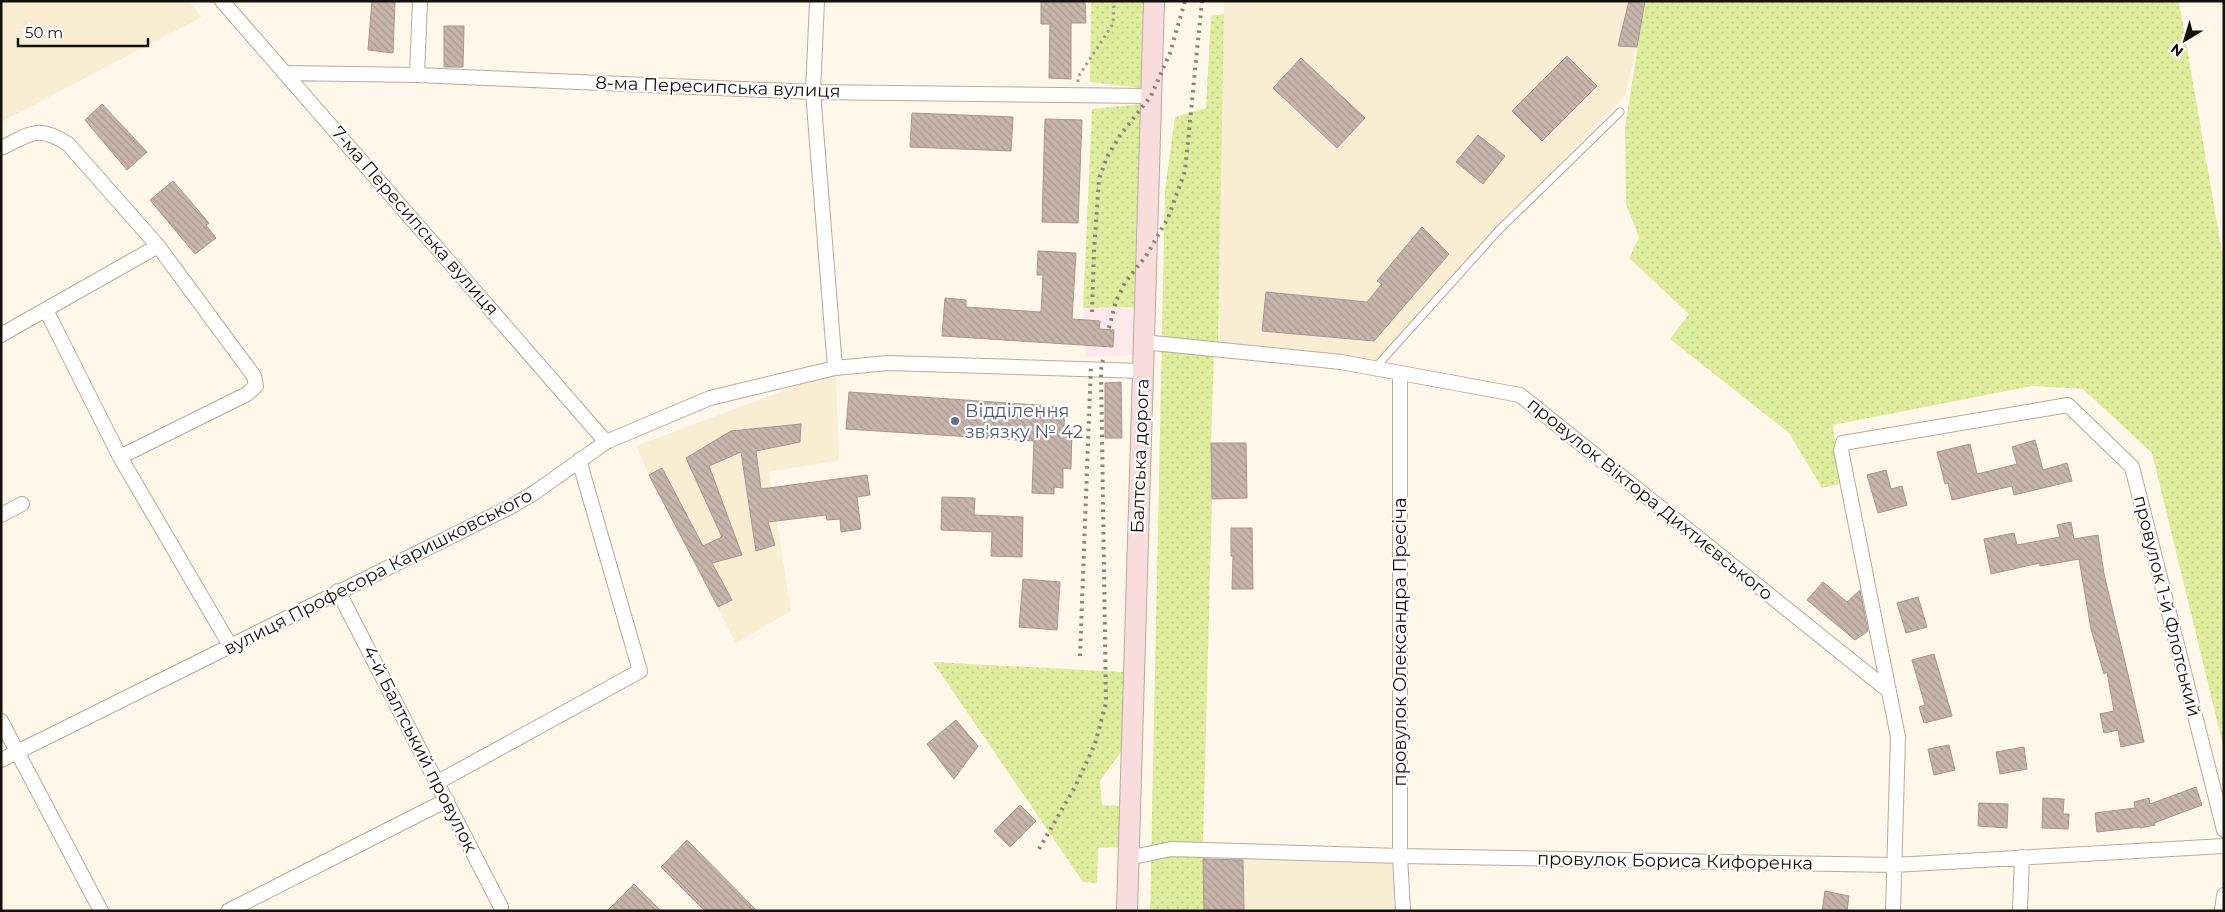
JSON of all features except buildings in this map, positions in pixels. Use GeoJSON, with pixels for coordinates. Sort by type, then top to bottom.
{"type":"FeatureCollection","features":[{"type":"Feature","properties":{"kind":"main road","name":"Балтська дорога"},"geometry":{"type":"LineString","coordinates":[[1127,911],[1154,1]]}},
{"type":"Feature","properties":{"kind":"street","name":"7-ма Пересипська вулиця"},"geometry":{"type":"LineString","coordinates":[[222,1],[606,442]]}},
{"type":"Feature","properties":{"kind":"street"},"geometry":{"type":"LineString","coordinates":[[418,75],[420,1]]}},
{"type":"Feature","properties":{"kind":"street"},"geometry":{"type":"LineString","coordinates":[[817,1],[813,92],[835,368]]}},
{"type":"Feature","properties":{"kind":"street","name":"8-ма Пересипська вулиця"},"geometry":{"type":"LineString","coordinates":[[286,73],[418,75],[813,92],[1151,96]]}},
{"type":"Feature","properties":{"kind":"street"},"geometry":{"type":"LineString","coordinates":[[1,148],[34,133],[52,133],[68,144],[158,246],[254,376],[256,386],[247,394],[120,457]]}},
{"type":"Feature","properties":{"kind":"street"},"geometry":{"type":"LineString","coordinates":[[1,335],[158,246]]}},
{"type":"Feature","properties":{"kind":"street"},"geometry":{"type":"LineString","coordinates":[[46,310],[120,457],[231,647]]}},
{"type":"Feature","properties":{"kind":"street","name":"провулок Віктора Дихтиєвського"},"geometry":{"type":"LineString","coordinates":[[1143,342],[1341,362],[1520,395],[1889,691]]}},
{"type":"Feature","properties":{"kind":"street","name":"вулиця Професора Каришковського"},"geometry":{"type":"LineString","coordinates":[[1,760],[512,506],[534,493],[606,442],[710,398],[835,368],[888,363],[1142,371]]}},
{"type":"Feature","properties":{"kind":"street","name":"провулок Олександра Пресіча"},"geometry":{"type":"LineString","coordinates":[[1400,373],[1400,856],[1403,911]]}},
{"type":"Feature","properties":{"kind":"street","name":"провулок 1-й Флотський"},"geometry":{"type":"LineString","coordinates":[[1889,691],[1840,450],[1843,443],[2068,405],[2132,467],[2224,830]]}},
{"type":"Feature","properties":{"kind":"street"},"geometry":{"type":"LineString","coordinates":[[438,782],[640,671],[579,460]]}},
{"type":"Feature","properties":{"kind":"street"},"geometry":{"type":"LineString","coordinates":[[1,515],[22,504]]}},
{"type":"Feature","properties":{"kind":"street","name":"4-й Балтський провулок"},"geometry":{"type":"LineString","coordinates":[[338,591],[501,907]]}},
{"type":"Feature","properties":{"kind":"street"},"geometry":{"type":"LineString","coordinates":[[1889,691],[1898,737],[1893,911]]}},
{"type":"Feature","properties":{"kind":"street"},"geometry":{"type":"LineString","coordinates":[[1,721],[101,911]]}},
{"type":"Feature","properties":{"kind":"street"},"geometry":{"type":"LineString","coordinates":[[228,911],[446,800]]}},
{"type":"Feature","properties":{"kind":"street","name":"провулок Бориса Кифоренка"},"geometry":{"type":"LineString","coordinates":[[1128,858],[1171,849],[1400,856],[1894,864],[2224,846]]}},
{"type":"Feature","properties":{"kind":"street"},"geometry":{"type":"LineString","coordinates":[[2020,911],[2022,857]]}},
{"type":"Feature","properties":{"kind":"street"},"geometry":{"type":"LineString","coordinates":[[2222,911],[2224,895]]}},
{"type":"Feature","properties":{"kind":"lane"},"geometry":{"type":"LineString","coordinates":[[1374,368],[1498,231],[1620,112]]}},
{"type":"Feature","properties":{"kind":"path"},"geometry":{"type":"LineString","coordinates":[[1077,95],[1078,77],[1114,24],[1114,1]]}},
{"type":"Feature","properties":{"kind":"shaded area"},"geometry":{"type":"Polygon","coordinates":[[[1,1],[189,1],[202,17],[1,122],[1,1]]]}},
{"type":"Feature","properties":{"kind":"shaded area"},"geometry":{"type":"Polygon","coordinates":[[[1224,1],[1645,1],[1637,47],[1625,96],[1496,228],[1373,365],[1218,348],[1224,1]]]}},
{"type":"Feature","properties":{"kind":"shaded area"},"geometry":{"type":"Polygon","coordinates":[[[1134,307],[1135,355],[1085,357],[1083,308],[1134,307]]]}},
{"type":"Feature","properties":{"kind":"shaded area"},"geometry":{"type":"Polygon","coordinates":[[[836,371],[839,460],[769,472],[791,611],[736,643],[649,475],[636,446],[836,371]]]}},
{"type":"Feature","properties":{"kind":"shaded area"},"geometry":{"type":"Polygon","coordinates":[[[1203,854],[1397,859],[1400,911],[1204,911],[1203,854]]]}},
{"type":"Feature","properties":{"kind":"green space"},"geometry":{"type":"Polygon","coordinates":[[[1091,1],[1143,1],[1142,88],[1090,82],[1091,1]]]}},
{"type":"Feature","properties":{"kind":"green space"},"geometry":{"type":"Polygon","coordinates":[[[1645,1],[2179,1],[2224,264],[2224,749],[2152,453],[2083,389],[2032,386],[1833,425],[1840,484],[1822,488],[1789,433],[1670,339],[1689,314],[1629,258],[1639,237],[1626,204],[1625,128],[1645,1]]]}},
{"type":"Feature","properties":{"kind":"green space"},"geometry":{"type":"Polygon","coordinates":[[[1224,14],[1218,348],[1214,353],[1211,443],[1212,499],[1203,845],[1204,911],[1150,911],[1165,190],[1175,117],[1206,108],[1211,16],[1224,14]]]}},
{"type":"Feature","properties":{"kind":"green space"},"geometry":{"type":"Polygon","coordinates":[[[1140,104],[1134,307],[1083,308],[1092,109],[1140,104]]]}},
{"type":"Feature","properties":{"kind":"green space"},"geometry":{"type":"Polygon","coordinates":[[[933,662],[1123,672],[1123,749],[1100,781],[1102,805],[1125,806],[1125,847],[1098,848],[1097,883],[1083,882],[933,662]]]}},
{"type":"Feature","properties":{"kind":"railway"},"geometry":{"type":"LineString","coordinates":[[1092,312],[1099,179],[1107,157],[1121,134],[1151,96],[1170,53],[1185,1]]}},
{"type":"Feature","properties":{"kind":"railway"},"geometry":{"type":"LineString","coordinates":[[1109,328],[1116,301],[1126,281],[1146,256],[1168,218],[1185,171],[1202,1]]}},
{"type":"Feature","properties":{"kind":"railway"},"geometry":{"type":"LineString","coordinates":[[1039,849],[1075,787],[1095,744],[1106,703],[1101,370],[1103,359]]}},
{"type":"Feature","properties":{"kind":"railway"},"geometry":{"type":"LineString","coordinates":[[1080,656],[1091,364]]}},
{"type":"Feature","properties":{"kind":"place","name":"Відділення зв'язку № 42"},"geometry":{"type":"Point","coordinates":[955,421]}}]}
